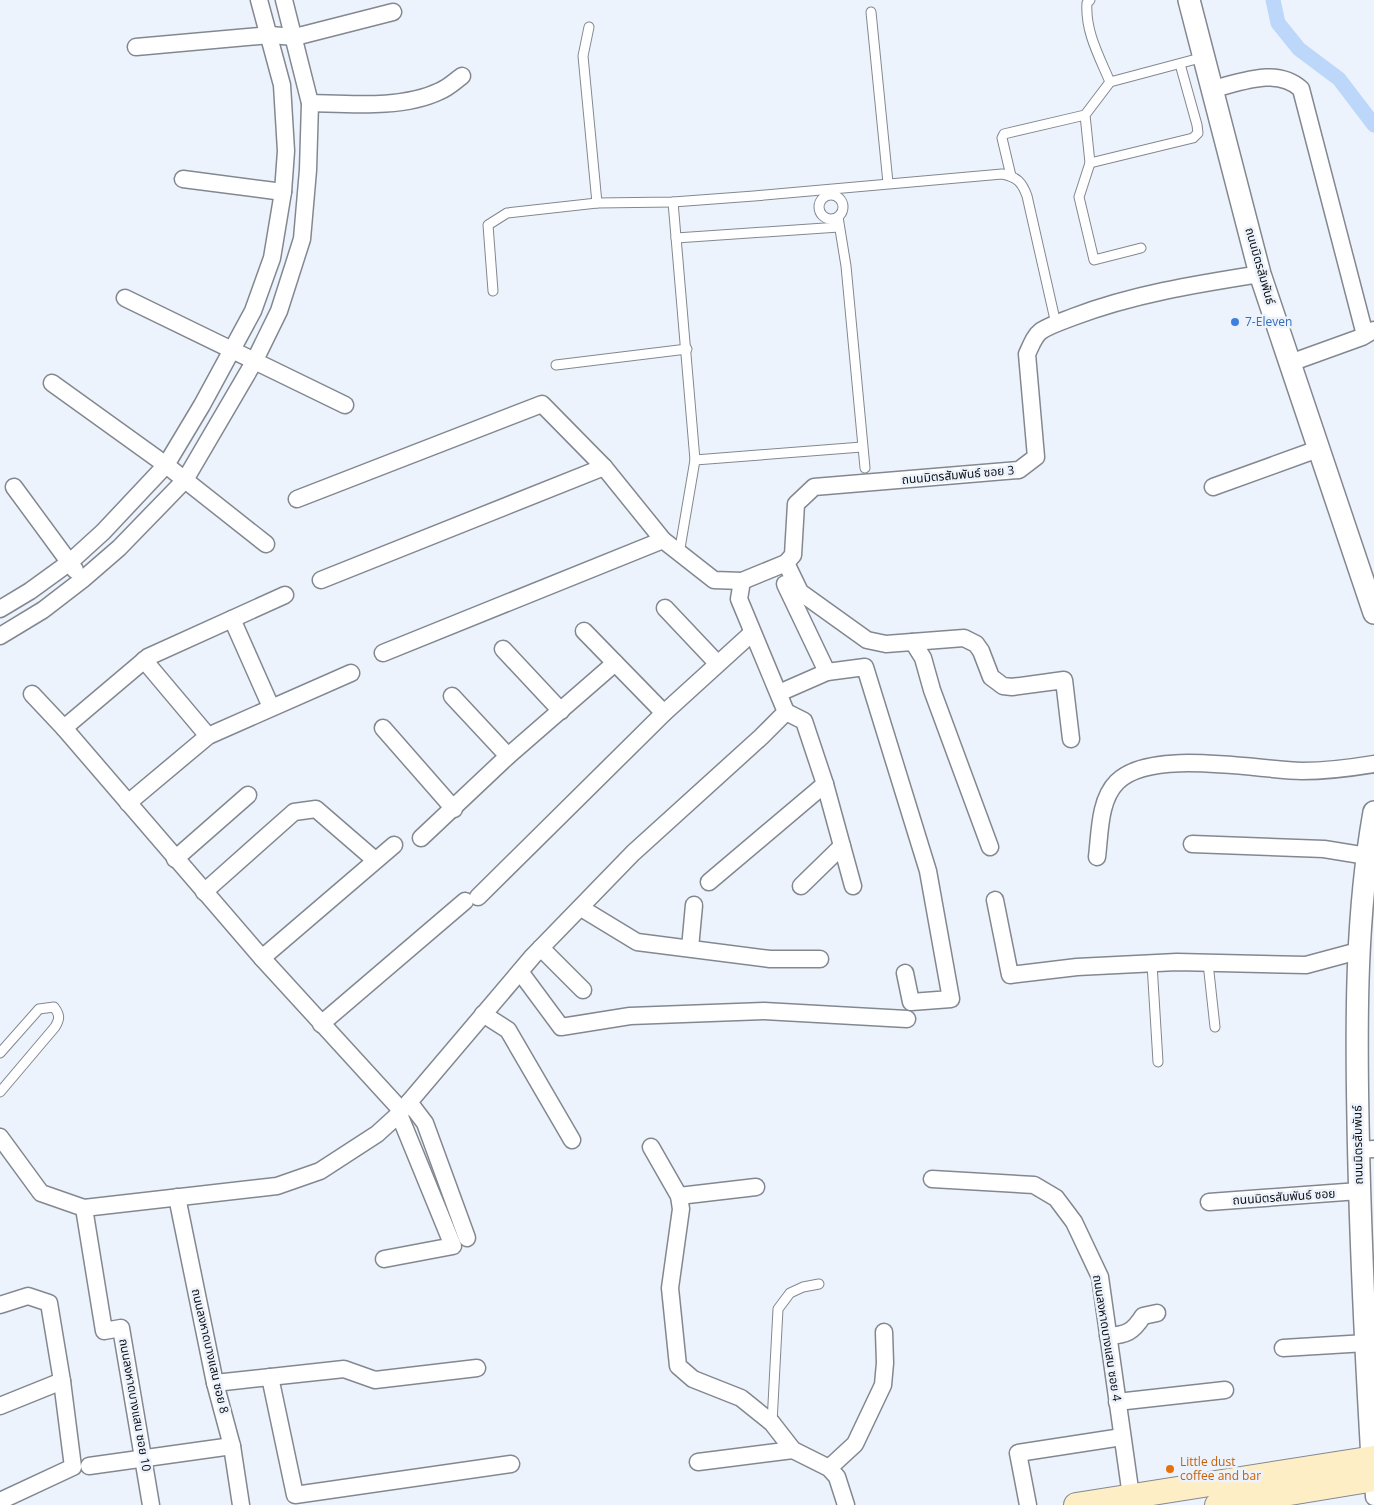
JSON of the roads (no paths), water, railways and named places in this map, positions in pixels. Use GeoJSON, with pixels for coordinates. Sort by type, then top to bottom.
{"type":"FeatureCollection","features":[{"type":"Feature","properties":{"kind":"main road"},"geometry":{"type":"LineString","coordinates":[[1076,1505],[1131,1496],[1373,1474]]}},
{"type":"Feature","properties":{"kind":"main road"},"geometry":{"type":"LineString","coordinates":[[1217,1505],[1373,1474]]}},
{"type":"Feature","properties":{"kind":"street"},"geometry":{"type":"LineString","coordinates":[[0,609],[30,591],[70,562],[103,532],[166,465],[202,405],[253,311],[272,258],[283,192],[286,151],[282,85],[259,0]]}},
{"type":"Feature","properties":{"kind":"street"},"geometry":{"type":"LineString","coordinates":[[0,636],[43,610],[82,580],[119,548],[185,480],[254,362],[279,311],[302,238],[308,170],[310,103],[295,37],[284,0]]}},
{"type":"Feature","properties":{"kind":"street","name":"ถนนมิตรสัมพันธ์"},"geometry":{"type":"LineString","coordinates":[[1190,0],[1260,274],[1374,613]]}},
{"type":"Feature","properties":{"kind":"street"},"geometry":{"type":"LineString","coordinates":[[136,47],[270,35],[295,37],[394,12]]}},
{"type":"Feature","properties":{"kind":"street"},"geometry":{"type":"LineString","coordinates":[[310,103],[369,105],[417,99],[440,91],[462,76]]}},
{"type":"Feature","properties":{"kind":"street"},"geometry":{"type":"LineString","coordinates":[[1213,89],[1259,78],[1276,77],[1292,80],[1301,90],[1370,333],[1290,363]]}},
{"type":"Feature","properties":{"kind":"street"},"geometry":{"type":"LineString","coordinates":[[184,179],[283,192]]}},
{"type":"Feature","properties":{"kind":"street","name":"ถนนมิตรสัมพันธ์ ซอย 3"},"geometry":{"type":"LineString","coordinates":[[782,565],[792,555],[796,504],[814,487],[1019,470],[1036,457],[1027,354],[1032,341],[1041,331],[1086,312],[1168,290],[1260,274]]}},
{"type":"Feature","properties":{"kind":"street"},"geometry":{"type":"LineString","coordinates":[[125,298],[345,405]]}},
{"type":"Feature","properties":{"kind":"street"},"geometry":{"type":"LineString","coordinates":[[52,383],[166,465],[266,544]]}},
{"type":"Feature","properties":{"kind":"street"},"geometry":{"type":"LineString","coordinates":[[297,499],[542,404],[604,467],[663,540],[714,580],[742,581],[782,565]]}},
{"type":"Feature","properties":{"kind":"street"},"geometry":{"type":"LineString","coordinates":[[1213,487],[1318,450]]}},
{"type":"Feature","properties":{"kind":"street"},"geometry":{"type":"LineString","coordinates":[[321,580],[604,467]]}},
{"type":"Feature","properties":{"kind":"street"},"geometry":{"type":"LineString","coordinates":[[14,487],[82,580]]}},
{"type":"Feature","properties":{"kind":"street"},"geometry":{"type":"LineString","coordinates":[[383,653],[663,540]]}},
{"type":"Feature","properties":{"kind":"street"},"geometry":{"type":"LineString","coordinates":[[782,565],[800,592],[867,640],[886,644],[956,638],[970,640],[981,651],[991,677],[1003,686],[1012,687],[1064,680],[1071,739]]}},
{"type":"Feature","properties":{"kind":"street"},"geometry":{"type":"LineString","coordinates":[[782,565],[827,672]]}},
{"type":"Feature","properties":{"kind":"street"},"geometry":{"type":"LineString","coordinates":[[742,581],[739,599],[786,712],[804,720],[825,784],[854,886]]}},
{"type":"Feature","properties":{"kind":"street"},"geometry":{"type":"LineString","coordinates":[[64,728],[144,660],[285,595]]}},
{"type":"Feature","properties":{"kind":"street"},"geometry":{"type":"LineString","coordinates":[[665,608],[717,663]]}},
{"type":"Feature","properties":{"kind":"street"},"geometry":{"type":"LineString","coordinates":[[232,619],[271,707]]}},
{"type":"Feature","properties":{"kind":"street"},"geometry":{"type":"LineString","coordinates":[[584,631],[664,713]]}},
{"type":"Feature","properties":{"kind":"street"},"geometry":{"type":"LineString","coordinates":[[321,1024],[472,898],[664,713],[752,633]]}},
{"type":"Feature","properties":{"kind":"street"},"geometry":{"type":"LineString","coordinates":[[913,642],[923,658],[932,690],[990,847]]}},
{"type":"Feature","properties":{"kind":"street"},"geometry":{"type":"LineString","coordinates":[[503,649],[562,711]]}},
{"type":"Feature","properties":{"kind":"street"},"geometry":{"type":"LineString","coordinates":[[144,660],[208,736]]}},
{"type":"Feature","properties":{"kind":"street"},"geometry":{"type":"LineString","coordinates":[[421,838],[454,809],[508,756],[615,663]]}},
{"type":"Feature","properties":{"kind":"street"},"geometry":{"type":"LineString","coordinates":[[779,693],[827,672],[865,667],[928,871],[951,999],[911,1002],[905,973]]}},
{"type":"Feature","properties":{"kind":"street"},"geometry":{"type":"LineString","coordinates":[[128,803],[208,736],[351,673]]}},
{"type":"Feature","properties":{"kind":"street"},"geometry":{"type":"LineString","coordinates":[[32,694],[64,728],[175,859],[321,1024],[403,1109],[425,1123],[466,1238]]}},
{"type":"Feature","properties":{"kind":"street"},"geometry":{"type":"LineString","coordinates":[[452,696],[508,756]]}},
{"type":"Feature","properties":{"kind":"street"},"geometry":{"type":"LineString","coordinates":[[0,1137],[41,1193],[84,1208],[277,1186],[320,1171],[376,1134],[403,1109],[541,948],[633,853],[786,712]]}},
{"type":"Feature","properties":{"kind":"street"},"geometry":{"type":"LineString","coordinates":[[383,728],[454,809]]}},
{"type":"Feature","properties":{"kind":"street"},"geometry":{"type":"LineString","coordinates":[[1097,858],[1102,817],[1107,797],[1117,782],[1132,771],[1166,763],[1302,771],[1338,770],[1374,764]]}},
{"type":"Feature","properties":{"kind":"street"},"geometry":{"type":"LineString","coordinates":[[709,882],[825,784]]}},
{"type":"Feature","properties":{"kind":"street"},"geometry":{"type":"LineString","coordinates":[[175,859],[248,795]]}},
{"type":"Feature","properties":{"kind":"street"},"geometry":{"type":"LineString","coordinates":[[204,892],[294,812],[316,809],[375,860]]}},
{"type":"Feature","properties":{"kind":"street","name":"ถนนมิตรสัมพันธ์"},"geometry":{"type":"LineString","coordinates":[[1373,1474],[1369,1302],[1358,1191],[1366,1149],[1356,1023],[1358,951],[1374,812]]}},
{"type":"Feature","properties":{"kind":"street"},"geometry":{"type":"LineString","coordinates":[[1192,844],[1370,849]]}},
{"type":"Feature","properties":{"kind":"street"},"geometry":{"type":"LineString","coordinates":[[262,958],[394,845]]}},
{"type":"Feature","properties":{"kind":"street"},"geometry":{"type":"LineString","coordinates":[[801,886],[842,846]]}},
{"type":"Feature","properties":{"kind":"street"},"geometry":{"type":"LineString","coordinates":[[995,900],[1010,975],[1077,967],[1152,964],[1306,965],[1358,951]]}},
{"type":"Feature","properties":{"kind":"street"},"geometry":{"type":"LineString","coordinates":[[690,948],[694,905]]}},
{"type":"Feature","properties":{"kind":"street"},"geometry":{"type":"LineString","coordinates":[[581,908],[637,942],[770,959],[820,958]]}},
{"type":"Feature","properties":{"kind":"street"},"geometry":{"type":"LineString","coordinates":[[541,948],[583,990]]}},
{"type":"Feature","properties":{"kind":"street"},"geometry":{"type":"LineString","coordinates":[[521,973],[561,1027],[630,1016],[764,1010],[907,1019]]}},
{"type":"Feature","properties":{"kind":"street"},"geometry":{"type":"LineString","coordinates":[[483,1014],[508,1030],[572,1140]]}},
{"type":"Feature","properties":{"kind":"street"},"geometry":{"type":"LineString","coordinates":[[384,1259],[453,1246],[403,1109]]}},
{"type":"Feature","properties":{"kind":"street"},"geometry":{"type":"LineString","coordinates":[[651,1147],[679,1196],[681,1210],[670,1288],[678,1366],[693,1379],[741,1398],[772,1423],[794,1450],[828,1468],[837,1477],[846,1505]]}},
{"type":"Feature","properties":{"kind":"street","name":"ถนนลงหาดบางแสน ซอย 4"},"geometry":{"type":"LineString","coordinates":[[932,1179],[1034,1185],[1056,1198],[1074,1222],[1100,1277],[1131,1496]]}},
{"type":"Feature","properties":{"kind":"street"},"geometry":{"type":"LineString","coordinates":[[679,1196],[756,1188]]}},
{"type":"Feature","properties":{"kind":"street","name":"ถนนมิตรสัมพันธ์ ซอย"},"geometry":{"type":"LineString","coordinates":[[1209,1202],[1358,1191]]}},
{"type":"Feature","properties":{"kind":"street","name":"ถนนลงหาดบางแสน ซอย 8"},"geometry":{"type":"LineString","coordinates":[[177,1197],[215,1383],[232,1446],[241,1505]]}},
{"type":"Feature","properties":{"kind":"street","name":"ถนนลงหาดบางแสน ซอย 10"},"geometry":{"type":"LineString","coordinates":[[84,1208],[104,1331],[121,1328],[145,1458],[151,1505]]}},
{"type":"Feature","properties":{"kind":"street"},"geometry":{"type":"LineString","coordinates":[[0,1305],[28,1296],[49,1303],[62,1381],[73,1467],[0,1501]]}},
{"type":"Feature","properties":{"kind":"street"},"geometry":{"type":"LineString","coordinates":[[1108,1336],[1124,1335],[1135,1330],[1143,1316],[1157,1313]]}},
{"type":"Feature","properties":{"kind":"street"},"geometry":{"type":"LineString","coordinates":[[828,1468],[854,1444],[883,1385],[885,1363],[884,1332]]}},
{"type":"Feature","properties":{"kind":"street"},"geometry":{"type":"LineString","coordinates":[[1283,1348],[1370,1345]]}},
{"type":"Feature","properties":{"kind":"street"},"geometry":{"type":"LineString","coordinates":[[215,1383],[344,1369],[375,1380],[477,1368]]}},
{"type":"Feature","properties":{"kind":"street"},"geometry":{"type":"LineString","coordinates":[[270,1377],[295,1495],[319,1498],[511,1464]]}},
{"type":"Feature","properties":{"kind":"street"},"geometry":{"type":"LineString","coordinates":[[0,1406],[62,1381]]}},
{"type":"Feature","properties":{"kind":"street"},"geometry":{"type":"LineString","coordinates":[[1117,1402],[1226,1390]]}},
{"type":"Feature","properties":{"kind":"street"},"geometry":{"type":"LineString","coordinates":[[1028,1505],[1018,1453],[1122,1437]]}},
{"type":"Feature","properties":{"kind":"street"},"geometry":{"type":"LineString","coordinates":[[89,1466],[232,1446]]}},
{"type":"Feature","properties":{"kind":"street"},"geometry":{"type":"LineString","coordinates":[[698,1462],[794,1450]]}},
{"type":"Feature","properties":{"kind":"lane"},"geometry":{"type":"LineString","coordinates":[[1090,0],[1087,3],[1088,25],[1110,82]]}},
{"type":"Feature","properties":{"kind":"lane"},"geometry":{"type":"LineString","coordinates":[[871,12],[888,183]]}},
{"type":"Feature","properties":{"kind":"lane"},"geometry":{"type":"LineString","coordinates":[[589,27],[583,56],[597,204]]}},
{"type":"Feature","properties":{"kind":"lane"},"geometry":{"type":"LineString","coordinates":[[1010,176],[1002,138],[1004,134],[1084,116],[1110,82],[1204,57]]}},
{"type":"Feature","properties":{"kind":"lane"},"geometry":{"type":"LineString","coordinates":[[1090,164],[1193,138],[1198,133],[1198,126],[1180,64]]}},
{"type":"Feature","properties":{"kind":"lane"},"geometry":{"type":"LineString","coordinates":[[1084,116],[1090,164],[1079,197],[1094,260],[1141,248]]}},
{"type":"Feature","properties":{"kind":"lane"},"geometry":{"type":"LineString","coordinates":[[493,291],[488,225],[507,213],[597,204],[672,202],[812,191],[1002,174],[1010,176],[1023,184],[1056,324]]}},
{"type":"Feature","properties":{"kind":"lane"},"geometry":{"type":"LineString","coordinates":[[840,199],[849,188]]}},
{"type":"Feature","properties":{"kind":"lane"},"geometry":{"type":"LineString","coordinates":[[812,191],[819,203],[819,209],[823,216],[830,219],[838,217]]}},
{"type":"Feature","properties":{"kind":"lane"},"geometry":{"type":"LineString","coordinates":[[819,203],[829,195],[840,199],[844,206],[838,217],[846,266],[865,468]]}},
{"type":"Feature","properties":{"kind":"lane"},"geometry":{"type":"LineString","coordinates":[[672,202],[696,460],[679,554]]}},
{"type":"Feature","properties":{"kind":"lane"},"geometry":{"type":"LineString","coordinates":[[676,238],[840,227]]}},
{"type":"Feature","properties":{"kind":"lane"},"geometry":{"type":"LineString","coordinates":[[556,365],[687,350]]}},
{"type":"Feature","properties":{"kind":"lane"},"geometry":{"type":"LineString","coordinates":[[696,460],[862,447]]}},
{"type":"Feature","properties":{"kind":"lane"},"geometry":{"type":"LineString","coordinates":[[1208,963],[1215,1028]]}},
{"type":"Feature","properties":{"kind":"lane"},"geometry":{"type":"LineString","coordinates":[[1152,964],[1158,1062]]}},
{"type":"Feature","properties":{"kind":"lane"},"geometry":{"type":"LineString","coordinates":[[0,1054],[39,1009],[54,1007],[59,1014],[59,1021],[0,1092]]}},
{"type":"Feature","properties":{"kind":"lane"},"geometry":{"type":"LineString","coordinates":[[772,1423],[778,1309],[790,1293],[803,1287],[819,1284]]}},
{"type":"Feature","properties":{"kind":"waterway"},"geometry":{"type":"LineString","coordinates":[[1273,0],[1278,23],[1299,49],[1339,79],[1374,125]]}},
{"type":"Feature","properties":{"kind":"place","name":"7-Eleven"},"geometry":{"type":"Point","coordinates":[1235,322]}},
{"type":"Feature","properties":{"kind":"place","name":"Little dust coffee and bar"},"geometry":{"type":"Point","coordinates":[1170,1469]}}]}
